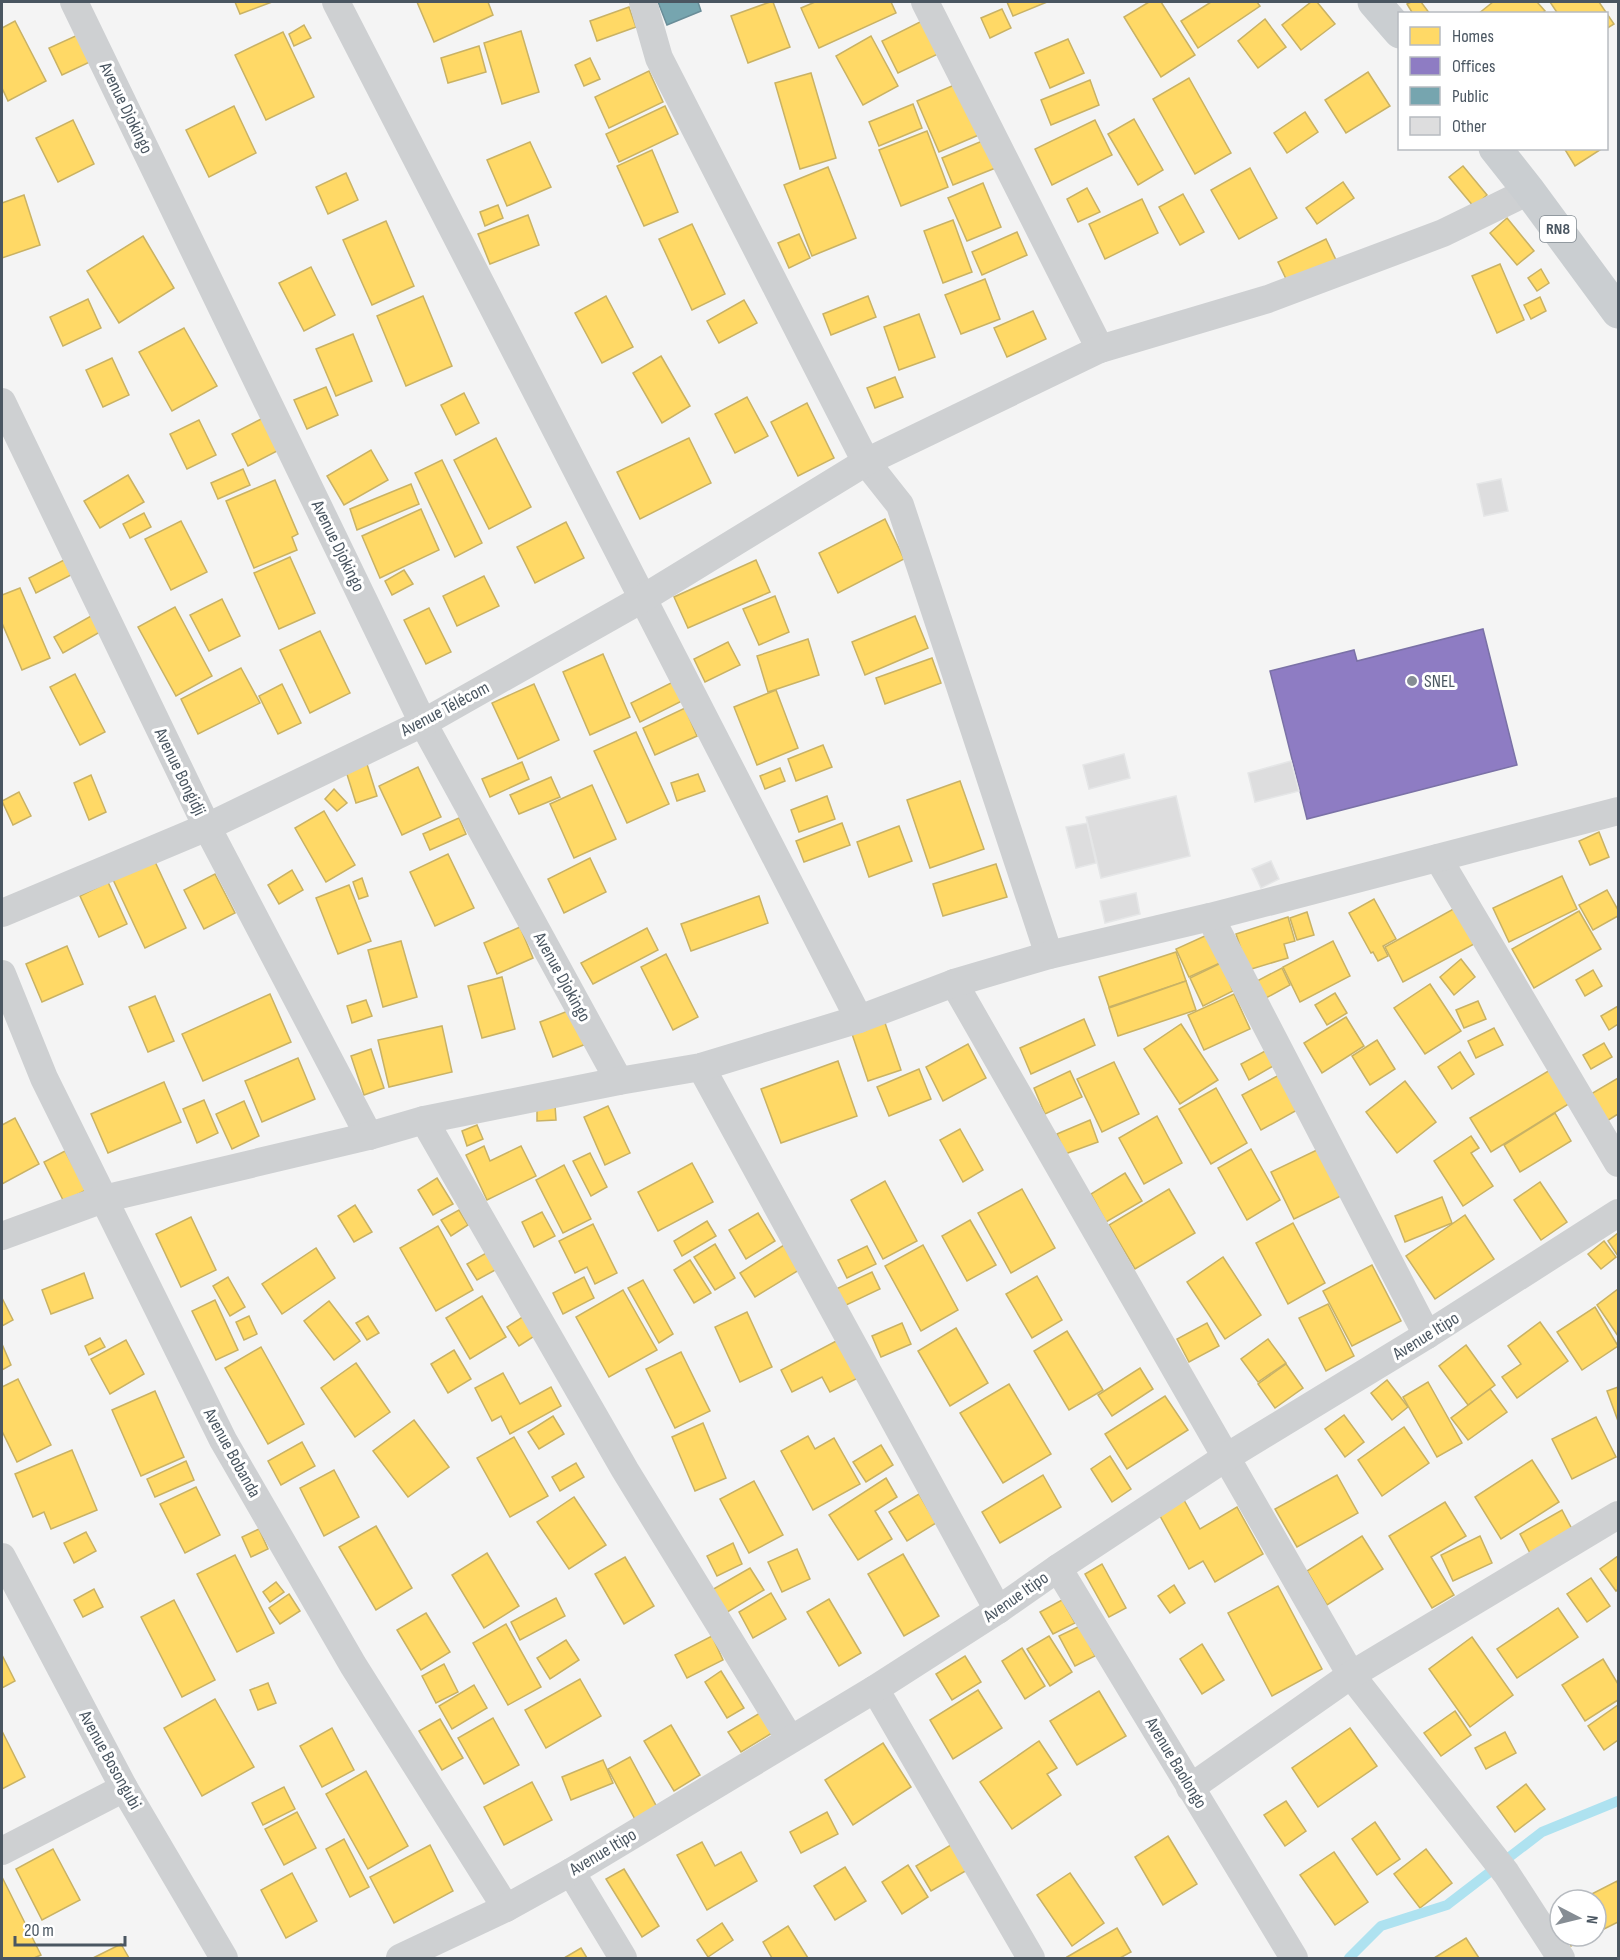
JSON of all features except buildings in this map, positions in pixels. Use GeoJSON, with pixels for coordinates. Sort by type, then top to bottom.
{"type":"FeatureCollection","features":[{"type":"Feature","properties":{"kind":"main road"},"geometry":{"type":"LineString","coordinates":[[1374,2],[1398,30]]}},
{"type":"Feature","properties":{"kind":"main road","name":"RN8"},"geometry":{"type":"LineString","coordinates":[[1497,150],[1618,312]]}},
{"type":"Feature","properties":{"kind":"street","name":"Avenue Djokingo"},"geometry":{"type":"LineString","coordinates":[[74,2],[423,723],[619,1081]]}},
{"type":"Feature","properties":{"kind":"street"},"geometry":{"type":"LineString","coordinates":[[336,2],[859,1019]]}},
{"type":"Feature","properties":{"kind":"street"},"geometry":{"type":"LineString","coordinates":[[643,2],[659,58],[866,462],[900,505],[1049,955]]}},
{"type":"Feature","properties":{"kind":"street"},"geometry":{"type":"LineString","coordinates":[[925,2],[1100,349]]}},
{"type":"Feature","properties":{"kind":"street","name":"Avenue Télécom"},"geometry":{"type":"LineString","coordinates":[[2,914],[207,827],[423,723],[642,599],[866,462],[1100,349],[1268,299],[1443,233],[1529,191]]}},
{"type":"Feature","properties":{"kind":"street","name":"Avenue Bongidji"},"geometry":{"type":"LineString","coordinates":[[2,402],[207,827],[369,1136]]}},
{"type":"Feature","properties":{"kind":"street"},"geometry":{"type":"LineString","coordinates":[[2,1236],[103,1199],[369,1136],[424,1120],[701,1067],[859,1019],[954,983],[1049,955],[1210,917],[1618,811]]}},
{"type":"Feature","properties":{"kind":"street"},"geometry":{"type":"LineString","coordinates":[[1438,858],[1618,1163]]}},
{"type":"Feature","properties":{"kind":"street"},"geometry":{"type":"LineString","coordinates":[[1210,917],[1427,1335]]}},
{"type":"Feature","properties":{"kind":"street","name":"Avenue Bobanda"},"geometry":{"type":"LineString","coordinates":[[2,974],[44,1078],[229,1450],[353,1665],[506,1908]]}},
{"type":"Feature","properties":{"kind":"street"},"geometry":{"type":"LineString","coordinates":[[954,983],[1351,1675],[1506,1873],[1561,1959]]}},
{"type":"Feature","properties":{"kind":"street"},"geometry":{"type":"LineString","coordinates":[[701,1067],[998,1610]]}},
{"type":"Feature","properties":{"kind":"street"},"geometry":{"type":"LineString","coordinates":[[424,1120],[625,1470],[790,1739]]}},
{"type":"Feature","properties":{"kind":"street","name":"Avenue Itipo"},"geometry":{"type":"LineString","coordinates":[[400,1959],[506,1908],[571,1872],[875,1689],[998,1610],[1225,1458],[1427,1335],[1618,1213]]}},
{"type":"Feature","properties":{"kind":"street"},"geometry":{"type":"LineString","coordinates":[[1190,1788],[1351,1675],[1618,1515]]}},
{"type":"Feature","properties":{"kind":"street","name":"Avenue Bosongubi"},"geometry":{"type":"LineString","coordinates":[[2,1557],[124,1788],[224,1959]]}},
{"type":"Feature","properties":{"kind":"street","name":"Avenue Baolongo"},"geometry":{"type":"LineString","coordinates":[[1058,1568],[1294,1959]]}},
{"type":"Feature","properties":{"kind":"street"},"geometry":{"type":"LineString","coordinates":[[875,1689],[1031,1959]]}},
{"type":"Feature","properties":{"kind":"street"},"geometry":{"type":"LineString","coordinates":[[2,1851],[124,1788]]}},
{"type":"Feature","properties":{"kind":"street"},"geometry":{"type":"LineString","coordinates":[[571,1872],[623,1959]]}},
{"type":"Feature","properties":{"kind":"waterway"},"geometry":{"type":"LineString","coordinates":[[1349,1958],[1381,1926],[1447,1905],[1542,1832],[1618,1801]]}},
{"type":"Feature","properties":{"kind":"place","name":"SNEL"},"geometry":{"type":"Point","coordinates":[1412,681]}}]}
